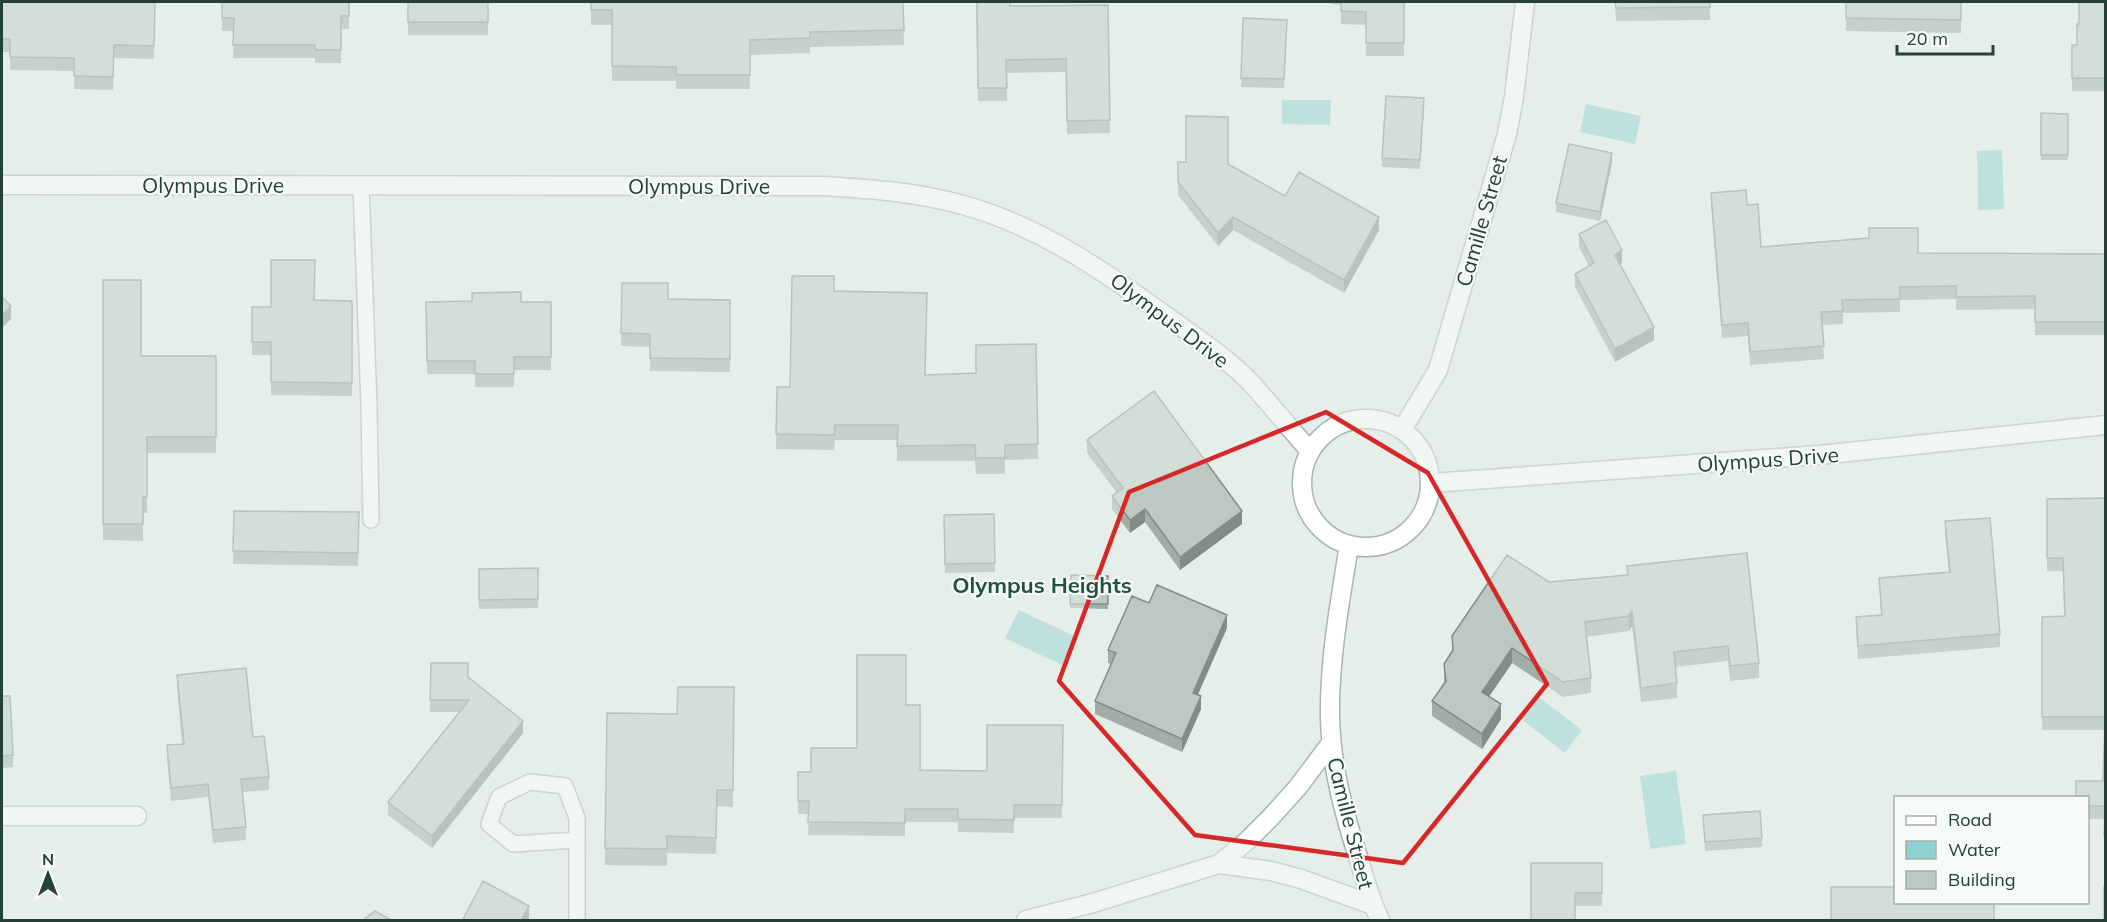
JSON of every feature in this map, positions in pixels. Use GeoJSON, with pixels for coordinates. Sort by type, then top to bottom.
{"type":"FeatureCollection","features":[{"type":"Feature","properties":{"kind":"street","name":"Camille Street"},"geometry":{"type":"LineString","coordinates":[[1402,430],[1438,370],[1503,145],[1514,97],[1525,2]]}},
{"type":"Feature","properties":{"kind":"street","name":"Olympus Drive"},"geometry":{"type":"LineString","coordinates":[[2,185],[824,186],[921,195],[964,205],[1005,219],[1048,238],[1106,272],[1250,382],[1310,452]]}},
{"type":"Feature","properties":{"kind":"street"},"geometry":{"type":"LineString","coordinates":[[1362,419],[1383,421],[1402,430],[1417,444],[1427,463],[1431,483],[1427,502],[1419,520],[1405,534],[1388,543],[1369,547],[1349,545],[1331,537],[1317,524],[1307,508],[1302,489],[1304,470],[1310,452],[1324,435],[1341,424],[1362,419]]}},
{"type":"Feature","properties":{"kind":"street","name":"Olympus Drive"},"geometry":{"type":"LineString","coordinates":[[1431,483],[1820,455],[2106,425]]}},
{"type":"Feature","properties":{"kind":"street","name":"Camille Street"},"geometry":{"type":"LineString","coordinates":[[1349,545],[1336,624],[1331,687],[1331,743],[1337,782],[1348,827],[1376,913]]}},
{"type":"Feature","properties":{"kind":"street"},"geometry":{"type":"LineString","coordinates":[[1026,921],[1219,864],[1272,817],[1331,743]]}},
{"type":"Feature","properties":{"kind":"street"},"geometry":{"type":"LineString","coordinates":[[2,816],[137,816]]}},
{"type":"Feature","properties":{"kind":"street"},"geometry":{"type":"LineString","coordinates":[[1219,864],[1271,871],[1301,879],[1376,913]]}},
{"type":"Feature","properties":{"kind":"lane"},"geometry":{"type":"LineString","coordinates":[[361,185],[371,520]]}},
{"type":"Feature","properties":{"kind":"lane"},"geometry":{"type":"LineString","coordinates":[[577,840],[513,844],[489,824],[499,796],[530,782],[565,786],[577,818],[577,840],[577,921]]}},
{"type":"Feature","properties":{"kind":"highlighted area"},"geometry":{"type":"Polygon","coordinates":[[[1326,412],[1428,473],[1547,684],[1403,863],[1195,835],[1059,681],[1129,492],[1326,412]]]}},
{"type":"Feature","properties":{"kind":"water"},"geometry":{"type":"Polygon","coordinates":[[[1282,100],[1331,100],[1330,125],[1282,124],[1282,100]]]}},
{"type":"Feature","properties":{"kind":"water"},"geometry":{"type":"Polygon","coordinates":[[[1586,104],[1641,116],[1635,144],[1580,132],[1586,104]]]}},
{"type":"Feature","properties":{"kind":"water"},"geometry":{"type":"Polygon","coordinates":[[[2002,150],[2004,209],[1978,210],[1977,151],[2002,150]]]}},
{"type":"Feature","properties":{"kind":"water"},"geometry":{"type":"Polygon","coordinates":[[[1019,610],[1078,638],[1064,666],[1005,638],[1019,610]]]}},
{"type":"Feature","properties":{"kind":"water"},"geometry":{"type":"Polygon","coordinates":[[[1537,696],[1582,730],[1565,753],[1520,718],[1537,696]]]}},
{"type":"Feature","properties":{"kind":"water"},"geometry":{"type":"Polygon","coordinates":[[[1676,771],[1686,844],[1650,849],[1640,776],[1676,771]]]}},
{"type":"Feature","properties":{"kind":"building"},"geometry":{"type":"Polygon","coordinates":[[[2,2],[155,2],[154,46],[114,45],[113,77],[74,76],[74,58],[10,57],[10,39],[2,39],[2,2]]]}},
{"type":"Feature","properties":{"kind":"building"},"geometry":{"type":"Polygon","coordinates":[[[222,2],[349,2],[349,16],[341,16],[341,50],[315,50],[315,45],[233,45],[234,18],[222,18],[222,2]]]}},
{"type":"Feature","properties":{"kind":"building"},"geometry":{"type":"Polygon","coordinates":[[[408,2],[488,2],[488,22],[408,22],[408,2]]]}},
{"type":"Feature","properties":{"kind":"building"},"geometry":{"type":"Polygon","coordinates":[[[591,2],[903,2],[904,30],[810,32],[810,38],[750,40],[750,75],[676,75],[676,67],[612,66],[612,10],[591,10],[591,2]]]}},
{"type":"Feature","properties":{"kind":"building"},"geometry":{"type":"Polygon","coordinates":[[[977,2],[1010,2],[1010,6],[1108,5],[1110,120],[1067,121],[1066,59],[1006,60],[1007,88],[978,88],[977,2]]]}},
{"type":"Feature","properties":{"kind":"building"},"geometry":{"type":"Polygon","coordinates":[[[1341,2],[1404,2],[1404,43],[1366,43],[1366,12],[1341,11],[1341,2]]]}},
{"type":"Feature","properties":{"kind":"building"},"geometry":{"type":"Polygon","coordinates":[[[1615,2],[1710,2],[1710,7],[1616,8],[1615,2]]]}},
{"type":"Feature","properties":{"kind":"building"},"geometry":{"type":"Polygon","coordinates":[[[1846,2],[1961,2],[1961,20],[1846,18],[1846,2]]]}},
{"type":"Feature","properties":{"kind":"building"},"geometry":{"type":"Polygon","coordinates":[[[2079,2],[2106,2],[2106,78],[2072,78],[2072,45],[2077,45],[2079,2]]]}},
{"type":"Feature","properties":{"kind":"building"},"geometry":{"type":"Polygon","coordinates":[[[1243,18],[1287,20],[1284,79],[1241,78],[1243,18]]]}},
{"type":"Feature","properties":{"kind":"building"},"geometry":{"type":"Polygon","coordinates":[[[1386,96],[1424,98],[1420,160],[1382,158],[1386,96]]]}},
{"type":"Feature","properties":{"kind":"building"},"geometry":{"type":"Polygon","coordinates":[[[2041,113],[2068,114],[2068,155],[2041,155],[2041,113]]]}},
{"type":"Feature","properties":{"kind":"building"},"geometry":{"type":"Polygon","coordinates":[[[1186,116],[1228,117],[1228,164],[1285,196],[1299,172],[1379,217],[1344,280],[1233,217],[1218,233],[1178,182],[1178,162],[1186,162],[1186,116]]]}},
{"type":"Feature","properties":{"kind":"building"},"geometry":{"type":"Polygon","coordinates":[[[1569,144],[1612,153],[1600,212],[1556,203],[1569,144]]]}},
{"type":"Feature","properties":{"kind":"building"},"geometry":{"type":"Polygon","coordinates":[[[1746,190],[1747,205],[1758,204],[1761,247],[1869,238],[1869,228],[1918,228],[1918,253],[2106,254],[2106,322],[2035,322],[2035,296],[1956,297],[1956,286],[1900,287],[1900,299],[1842,300],[1843,311],[1821,312],[1824,346],[1750,352],[1748,323],[1722,325],[1711,193],[1746,190]]]}},
{"type":"Feature","properties":{"kind":"building"},"geometry":{"type":"Polygon","coordinates":[[[1606,220],[1622,250],[1615,255],[1654,327],[1615,349],[1575,274],[1594,263],[1579,234],[1606,220]]]}},
{"type":"Feature","properties":{"kind":"building"},"geometry":{"type":"Polygon","coordinates":[[[271,260],[315,260],[314,300],[352,301],[352,383],[271,382],[271,342],[252,342],[252,307],[271,307],[271,260]]]}},
{"type":"Feature","properties":{"kind":"building"},"geometry":{"type":"Polygon","coordinates":[[[792,276],[834,276],[834,291],[927,293],[925,375],[976,373],[976,345],[1036,344],[1038,444],[1005,445],[1005,458],[976,458],[975,445],[897,446],[898,425],[835,425],[834,435],[776,434],[777,387],[790,387],[792,276]]]}},
{"type":"Feature","properties":{"kind":"building"},"geometry":{"type":"Polygon","coordinates":[[[103,280],[141,280],[141,356],[216,356],[216,437],[147,437],[147,497],[143,497],[143,524],[103,524],[103,280]]]}},
{"type":"Feature","properties":{"kind":"building"},"geometry":{"type":"Polygon","coordinates":[[[622,283],[668,283],[668,299],[730,300],[730,359],[650,358],[650,334],[621,333],[622,283]]]}},
{"type":"Feature","properties":{"kind":"building"},"geometry":{"type":"Polygon","coordinates":[[[521,292],[521,302],[551,302],[551,357],[514,357],[514,374],[475,374],[475,361],[427,361],[426,302],[472,301],[472,293],[521,292]]]}},
{"type":"Feature","properties":{"kind":"building"},"geometry":{"type":"Polygon","coordinates":[[[2,297],[11,306],[2,315],[2,297]]]}},
{"type":"Feature","properties":{"kind":"building"},"geometry":{"type":"Polygon","coordinates":[[[1154,391],[1242,511],[1180,557],[1145,509],[1130,520],[1112,496],[1123,488],[1087,440],[1154,391]]]}},
{"type":"Feature","properties":{"kind":"building"},"geometry":{"type":"Polygon","coordinates":[[[2106,498],[2106,836],[2104,836],[2105,806],[2089,806],[2089,796],[2076,796],[2076,781],[2103,781],[2105,717],[2042,717],[2042,617],[2065,616],[2063,558],[2047,558],[2047,499],[2106,498]]]}},
{"type":"Feature","properties":{"kind":"building"},"geometry":{"type":"Polygon","coordinates":[[[234,511],[359,512],[358,553],[233,551],[234,511]]]}},
{"type":"Feature","properties":{"kind":"building"},"geometry":{"type":"Polygon","coordinates":[[[994,514],[995,563],[945,564],[944,515],[994,514]]]}},
{"type":"Feature","properties":{"kind":"building"},"geometry":{"type":"Polygon","coordinates":[[[1990,518],[2000,634],[1858,646],[1856,617],[1882,615],[1879,578],[1950,572],[1945,521],[1990,518]]]}},
{"type":"Feature","properties":{"kind":"building"},"geometry":{"type":"Polygon","coordinates":[[[1747,553],[1759,663],[1730,666],[1728,646],[1674,652],[1677,683],[1641,688],[1632,611],[1629,616],[1585,622],[1591,678],[1563,682],[1512,648],[1482,692],[1501,704],[1482,734],[1432,701],[1446,681],[1444,664],[1453,650],[1452,636],[1507,555],[1549,582],[1628,575],[1627,566],[1747,553]]]}},
{"type":"Feature","properties":{"kind":"building"},"geometry":{"type":"Polygon","coordinates":[[[538,568],[538,599],[479,600],[479,569],[538,568]]]}},
{"type":"Feature","properties":{"kind":"building"},"geometry":{"type":"Polygon","coordinates":[[[1071,575],[1108,576],[1108,604],[1070,604],[1071,575]]]}},
{"type":"Feature","properties":{"kind":"building"},"geometry":{"type":"Polygon","coordinates":[[[1157,585],[1227,615],[1193,693],[1201,696],[1182,739],[1095,701],[1116,653],[1108,650],[1132,596],[1149,603],[1157,585]]]}},
{"type":"Feature","properties":{"kind":"building"},"geometry":{"type":"Polygon","coordinates":[[[857,655],[906,655],[906,705],[920,705],[920,770],[987,771],[987,725],[1063,725],[1062,805],[1014,805],[1014,820],[958,819],[958,809],[905,809],[905,823],[808,822],[809,801],[798,801],[798,772],[811,772],[811,748],[857,748],[857,655]]]}},
{"type":"Feature","properties":{"kind":"building"},"geometry":{"type":"Polygon","coordinates":[[[431,663],[468,663],[468,677],[523,721],[432,836],[388,802],[469,700],[430,700],[431,663]]]}},
{"type":"Feature","properties":{"kind":"building"},"geometry":{"type":"Polygon","coordinates":[[[246,668],[253,737],[264,736],[269,777],[241,779],[246,827],[213,830],[208,784],[171,788],[167,745],[184,744],[177,675],[246,668]]]}},
{"type":"Feature","properties":{"kind":"building"},"geometry":{"type":"Polygon","coordinates":[[[678,687],[734,687],[733,790],[717,790],[716,838],[667,836],[667,849],[605,848],[607,713],[677,714],[678,687]]]}},
{"type":"Feature","properties":{"kind":"building"},"geometry":{"type":"Polygon","coordinates":[[[2,696],[10,696],[13,755],[2,756],[2,696]]]}},
{"type":"Feature","properties":{"kind":"building"},"geometry":{"type":"Polygon","coordinates":[[[1760,811],[1762,838],[1705,842],[1703,815],[1760,811]]]}},
{"type":"Feature","properties":{"kind":"building"},"geometry":{"type":"Polygon","coordinates":[[[1531,863],[1602,863],[1602,893],[1575,893],[1575,921],[1531,921],[1531,863]]]}},
{"type":"Feature","properties":{"kind":"building"},"geometry":{"type":"Polygon","coordinates":[[[483,881],[529,906],[521,921],[462,921],[483,881]]]}},
{"type":"Feature","properties":{"kind":"building"},"geometry":{"type":"Polygon","coordinates":[[[2104,886],[2106,886],[2106,921],[2104,921],[2104,886]]]}},
{"type":"Feature","properties":{"kind":"building"},"geometry":{"type":"Polygon","coordinates":[[[1831,887],[1894,887],[1894,904],[1994,904],[1994,921],[1831,921],[1831,887]]]}},
{"type":"Feature","properties":{"kind":"building"},"geometry":{"type":"Polygon","coordinates":[[[375,911],[393,921],[362,921],[375,911]]]}},
{"type":"Feature","properties":{"kind":"district","name":"Olympus Heights"},"geometry":{"type":"Point","coordinates":[1042,585]}}]}
